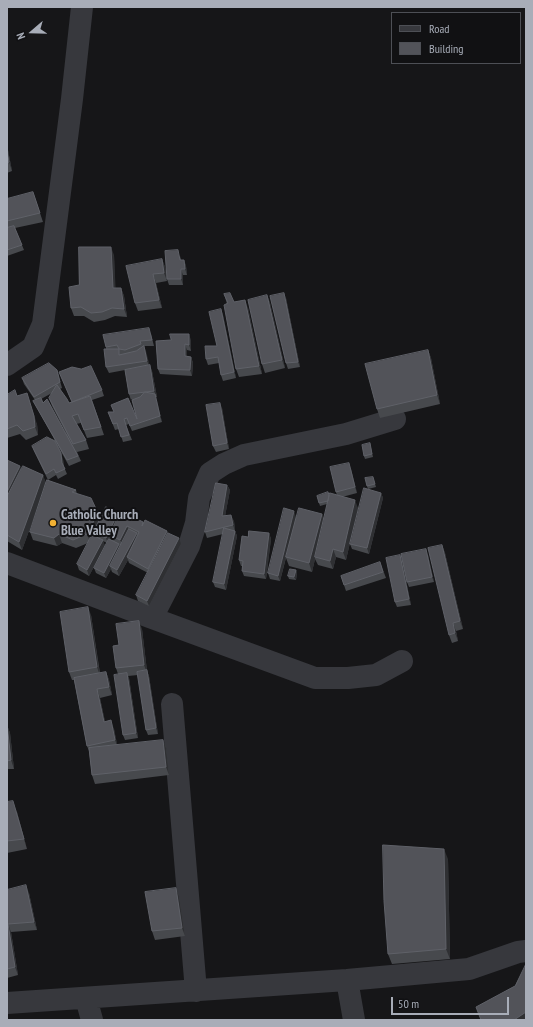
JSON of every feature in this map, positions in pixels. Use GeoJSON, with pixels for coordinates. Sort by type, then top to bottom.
{"type":"FeatureCollection","features":[{"type":"Feature","properties":{"kind":"street"},"geometry":{"type":"LineString","coordinates":[[7,365],[33,347],[43,324],[72,99],[82,7]]}},
{"type":"Feature","properties":{"kind":"street"},"geometry":{"type":"LineString","coordinates":[[152,618],[190,546],[196,523],[198,498],[210,473],[224,464],[244,455],[346,434],[395,419]]}},
{"type":"Feature","properties":{"kind":"street"},"geometry":{"type":"LineString","coordinates":[[7,563],[315,678],[348,678],[376,675],[402,661]]}},
{"type":"Feature","properties":{"kind":"street"},"geometry":{"type":"LineString","coordinates":[[172,704],[196,991]]}},
{"type":"Feature","properties":{"kind":"street"},"geometry":{"type":"LineString","coordinates":[[7,1003],[347,980],[469,969],[518,952],[526,951]]}},
{"type":"Feature","properties":{"kind":"street"},"geometry":{"type":"LineString","coordinates":[[347,980],[354,1020]]}},
{"type":"Feature","properties":{"kind":"street"},"geometry":{"type":"LineString","coordinates":[[86,998],[92,1020]]}},
{"type":"Feature","properties":{"kind":"building"},"geometry":{"type":"Polygon","coordinates":[[[7,151],[9,162],[7,163],[7,151]]]}},
{"type":"Feature","properties":{"kind":"building"},"geometry":{"type":"Polygon","coordinates":[[[33,192],[40,213],[7,221],[7,199],[33,192]]]}},
{"type":"Feature","properties":{"kind":"building"},"geometry":{"type":"Polygon","coordinates":[[[14,226],[22,245],[7,250],[7,228],[14,226]]]}},
{"type":"Feature","properties":{"kind":"building"},"geometry":{"type":"Polygon","coordinates":[[[79,247],[111,247],[113,288],[121,288],[124,309],[112,308],[102,312],[91,313],[81,307],[71,308],[69,287],[79,285],[79,247]]]}},
{"type":"Feature","properties":{"kind":"building"},"geometry":{"type":"Polygon","coordinates":[[[178,250],[180,260],[184,260],[185,269],[181,269],[181,279],[167,279],[165,251],[178,250]]]}},
{"type":"Feature","properties":{"kind":"building"},"geometry":{"type":"Polygon","coordinates":[[[162,259],[164,273],[153,274],[159,300],[135,303],[126,266],[162,259]]]}},
{"type":"Feature","properties":{"kind":"building"},"geometry":{"type":"Polygon","coordinates":[[[230,293],[234,302],[245,300],[259,366],[236,369],[224,305],[228,303],[224,294],[230,293]]]}},
{"type":"Feature","properties":{"kind":"building"},"geometry":{"type":"Polygon","coordinates":[[[284,293],[298,362],[286,363],[270,296],[284,293]]]}},
{"type":"Feature","properties":{"kind":"building"},"geometry":{"type":"Polygon","coordinates":[[[267,295],[282,360],[262,364],[248,300],[267,295]]]}},
{"type":"Feature","properties":{"kind":"building"},"geometry":{"type":"Polygon","coordinates":[[[221,309],[234,372],[221,375],[218,357],[206,359],[205,346],[217,346],[209,312],[221,309]]]}},
{"type":"Feature","properties":{"kind":"building"},"geometry":{"type":"Polygon","coordinates":[[[149,328],[152,340],[140,341],[141,344],[125,350],[119,349],[117,345],[106,347],[103,335],[149,328]]]}},
{"type":"Feature","properties":{"kind":"building"},"geometry":{"type":"Polygon","coordinates":[[[170,334],[189,334],[189,345],[185,344],[185,356],[191,357],[190,370],[158,369],[156,341],[171,340],[170,334]]]}},
{"type":"Feature","properties":{"kind":"building"},"geometry":{"type":"Polygon","coordinates":[[[144,346],[147,361],[106,367],[104,349],[119,349],[119,355],[136,351],[144,346]]]}},
{"type":"Feature","properties":{"kind":"building"},"geometry":{"type":"Polygon","coordinates":[[[428,350],[437,395],[377,409],[365,364],[428,350]]]}},
{"type":"Feature","properties":{"kind":"building"},"geometry":{"type":"Polygon","coordinates":[[[49,363],[57,370],[60,382],[34,397],[22,378],[49,363]]]}},
{"type":"Feature","properties":{"kind":"building"},"geometry":{"type":"Polygon","coordinates":[[[150,365],[154,391],[129,394],[125,370],[150,365]]]}},
{"type":"Feature","properties":{"kind":"building"},"geometry":{"type":"Polygon","coordinates":[[[91,366],[102,390],[72,402],[59,372],[72,367],[81,369],[91,366]]]}},
{"type":"Feature","properties":{"kind":"building"},"geometry":{"type":"Polygon","coordinates":[[[57,385],[69,403],[90,396],[101,427],[84,430],[78,414],[72,416],[86,440],[73,444],[49,398],[57,385]]]}},
{"type":"Feature","properties":{"kind":"building"},"geometry":{"type":"Polygon","coordinates":[[[15,390],[17,396],[27,393],[34,416],[35,427],[23,431],[17,425],[7,429],[7,395],[15,390]]]}},
{"type":"Feature","properties":{"kind":"building"},"geometry":{"type":"Polygon","coordinates":[[[145,392],[155,394],[160,416],[130,426],[127,418],[124,419],[129,435],[121,437],[117,423],[113,424],[108,412],[114,412],[111,405],[128,398],[137,419],[132,400],[140,397],[145,392]]]}},
{"type":"Feature","properties":{"kind":"building"},"geometry":{"type":"Polygon","coordinates":[[[41,398],[43,403],[47,399],[78,456],[67,460],[33,401],[41,398]]]}},
{"type":"Feature","properties":{"kind":"building"},"geometry":{"type":"Polygon","coordinates":[[[220,403],[227,443],[213,446],[206,405],[220,403]]]}},
{"type":"Feature","properties":{"kind":"building"},"geometry":{"type":"Polygon","coordinates":[[[47,437],[55,441],[61,453],[62,463],[65,469],[56,473],[54,469],[46,474],[32,446],[47,437]]]}},
{"type":"Feature","properties":{"kind":"building"},"geometry":{"type":"Polygon","coordinates":[[[370,443],[372,454],[364,456],[362,445],[370,443]]]}},
{"type":"Feature","properties":{"kind":"building"},"geometry":{"type":"Polygon","coordinates":[[[7,460],[20,466],[7,492],[7,460]]]}},
{"type":"Feature","properties":{"kind":"building"},"geometry":{"type":"Polygon","coordinates":[[[349,463],[355,487],[336,492],[330,467],[349,463]]]}},
{"type":"Feature","properties":{"kind":"building"},"geometry":{"type":"Polygon","coordinates":[[[23,466],[43,475],[19,542],[7,535],[7,497],[23,466]]]}},
{"type":"Feature","properties":{"kind":"building"},"geometry":{"type":"Polygon","coordinates":[[[373,477],[375,484],[367,486],[365,478],[373,477]]]}},
{"type":"Feature","properties":{"kind":"building"},"geometry":{"type":"Polygon","coordinates":[[[47,480],[76,490],[72,492],[91,498],[98,513],[87,534],[73,540],[59,534],[54,538],[30,532],[47,480]]]}},
{"type":"Feature","properties":{"kind":"building"},"geometry":{"type":"Polygon","coordinates":[[[216,483],[227,485],[222,516],[231,515],[233,525],[205,532],[216,483]]]}},
{"type":"Feature","properties":{"kind":"building"},"geometry":{"type":"Polygon","coordinates":[[[364,488],[381,493],[367,548],[350,544],[364,488]]]}},
{"type":"Feature","properties":{"kind":"building"},"geometry":{"type":"Polygon","coordinates":[[[328,492],[328,501],[319,503],[317,496],[328,492]]]}},
{"type":"Feature","properties":{"kind":"building"},"geometry":{"type":"Polygon","coordinates":[[[330,493],[355,500],[343,552],[333,549],[330,561],[315,557],[330,493]]]}},
{"type":"Feature","properties":{"kind":"building"},"geometry":{"type":"Polygon","coordinates":[[[106,507],[118,513],[106,538],[94,532],[106,507]]]}},
{"type":"Feature","properties":{"kind":"building"},"geometry":{"type":"Polygon","coordinates":[[[284,508],[294,511],[278,576],[268,573],[284,508]]]}},
{"type":"Feature","properties":{"kind":"building"},"geometry":{"type":"Polygon","coordinates":[[[299,508],[322,514],[309,563],[286,557],[299,508]]]}},
{"type":"Feature","properties":{"kind":"building"},"geometry":{"type":"Polygon","coordinates":[[[121,511],[143,522],[142,526],[145,520],[167,531],[148,569],[127,557],[139,532],[127,526],[120,540],[110,535],[121,511]]]}},
{"type":"Feature","properties":{"kind":"building"},"geometry":{"type":"Polygon","coordinates":[[[224,528],[235,531],[224,584],[213,582],[224,528]]]}},
{"type":"Feature","properties":{"kind":"building"},"geometry":{"type":"Polygon","coordinates":[[[129,529],[137,533],[117,570],[110,566],[129,529]]]}},
{"type":"Feature","properties":{"kind":"building"},"geometry":{"type":"Polygon","coordinates":[[[249,531],[269,533],[264,574],[242,571],[243,561],[239,560],[242,536],[248,537],[249,531]]]}},
{"type":"Feature","properties":{"kind":"building"},"geometry":{"type":"Polygon","coordinates":[[[168,533],[179,538],[147,601],[136,595],[168,533]]]}},
{"type":"Feature","properties":{"kind":"building"},"geometry":{"type":"Polygon","coordinates":[[[92,535],[103,540],[87,570],[77,564],[92,535]]]}},
{"type":"Feature","properties":{"kind":"building"},"geometry":{"type":"Polygon","coordinates":[[[109,539],[119,544],[104,573],[94,568],[109,539]]]}},
{"type":"Feature","properties":{"kind":"building"},"geometry":{"type":"Polygon","coordinates":[[[442,545],[460,621],[453,623],[455,633],[449,635],[428,548],[442,545]]]}},
{"type":"Feature","properties":{"kind":"building"},"geometry":{"type":"Polygon","coordinates":[[[426,549],[432,577],[407,582],[401,554],[426,549]]]}},
{"type":"Feature","properties":{"kind":"building"},"geometry":{"type":"Polygon","coordinates":[[[400,555],[409,599],[395,602],[386,558],[400,555]]]}},
{"type":"Feature","properties":{"kind":"building"},"geometry":{"type":"Polygon","coordinates":[[[380,562],[383,572],[344,585],[341,576],[380,562]]]}},
{"type":"Feature","properties":{"kind":"building"},"geometry":{"type":"Polygon","coordinates":[[[290,569],[296,570],[294,577],[288,576],[290,569]]]}},
{"type":"Feature","properties":{"kind":"building"},"geometry":{"type":"Polygon","coordinates":[[[88,607],[97,667],[69,672],[60,612],[88,607]]]}},
{"type":"Feature","properties":{"kind":"building"},"geometry":{"type":"Polygon","coordinates":[[[139,621],[144,665],[116,668],[113,646],[119,645],[116,624],[139,621]]]}},
{"type":"Feature","properties":{"kind":"building"},"geometry":{"type":"Polygon","coordinates":[[[147,670],[156,728],[146,730],[137,672],[147,670]]]}},
{"type":"Feature","properties":{"kind":"building"},"geometry":{"type":"Polygon","coordinates":[[[106,672],[109,687],[97,689],[104,722],[111,720],[115,740],[87,746],[74,678],[106,672]]]}},
{"type":"Feature","properties":{"kind":"building"},"geometry":{"type":"Polygon","coordinates":[[[127,673],[136,733],[123,735],[114,675],[127,673]]]}},
{"type":"Feature","properties":{"kind":"building"},"geometry":{"type":"Polygon","coordinates":[[[7,725],[11,760],[7,761],[7,725]]]}},
{"type":"Feature","properties":{"kind":"building"},"geometry":{"type":"Polygon","coordinates":[[[163,740],[166,767],[92,775],[89,748],[163,740]]]}},
{"type":"Feature","properties":{"kind":"building"},"geometry":{"type":"Polygon","coordinates":[[[13,801],[24,839],[7,841],[7,802],[13,801]]]}},
{"type":"Feature","properties":{"kind":"building"},"geometry":{"type":"Polygon","coordinates":[[[383,845],[444,849],[446,949],[388,954],[384,901],[383,845]]]}},
{"type":"Feature","properties":{"kind":"building"},"geometry":{"type":"Polygon","coordinates":[[[26,885],[34,922],[8,924],[15,967],[7,969],[7,890],[26,885]]]}},
{"type":"Feature","properties":{"kind":"building"},"geometry":{"type":"Polygon","coordinates":[[[176,888],[182,928],[152,931],[145,892],[176,888]]]}},
{"type":"Feature","properties":{"kind":"building"},"geometry":{"type":"Polygon","coordinates":[[[526,964],[526,1012],[514,1020],[481,1020],[476,1007],[515,986],[526,964]]]}},
{"type":"Feature","properties":{"kind":"place","name":"Catholic Church Blue Valley"},"geometry":{"type":"Point","coordinates":[53,523]}}]}
